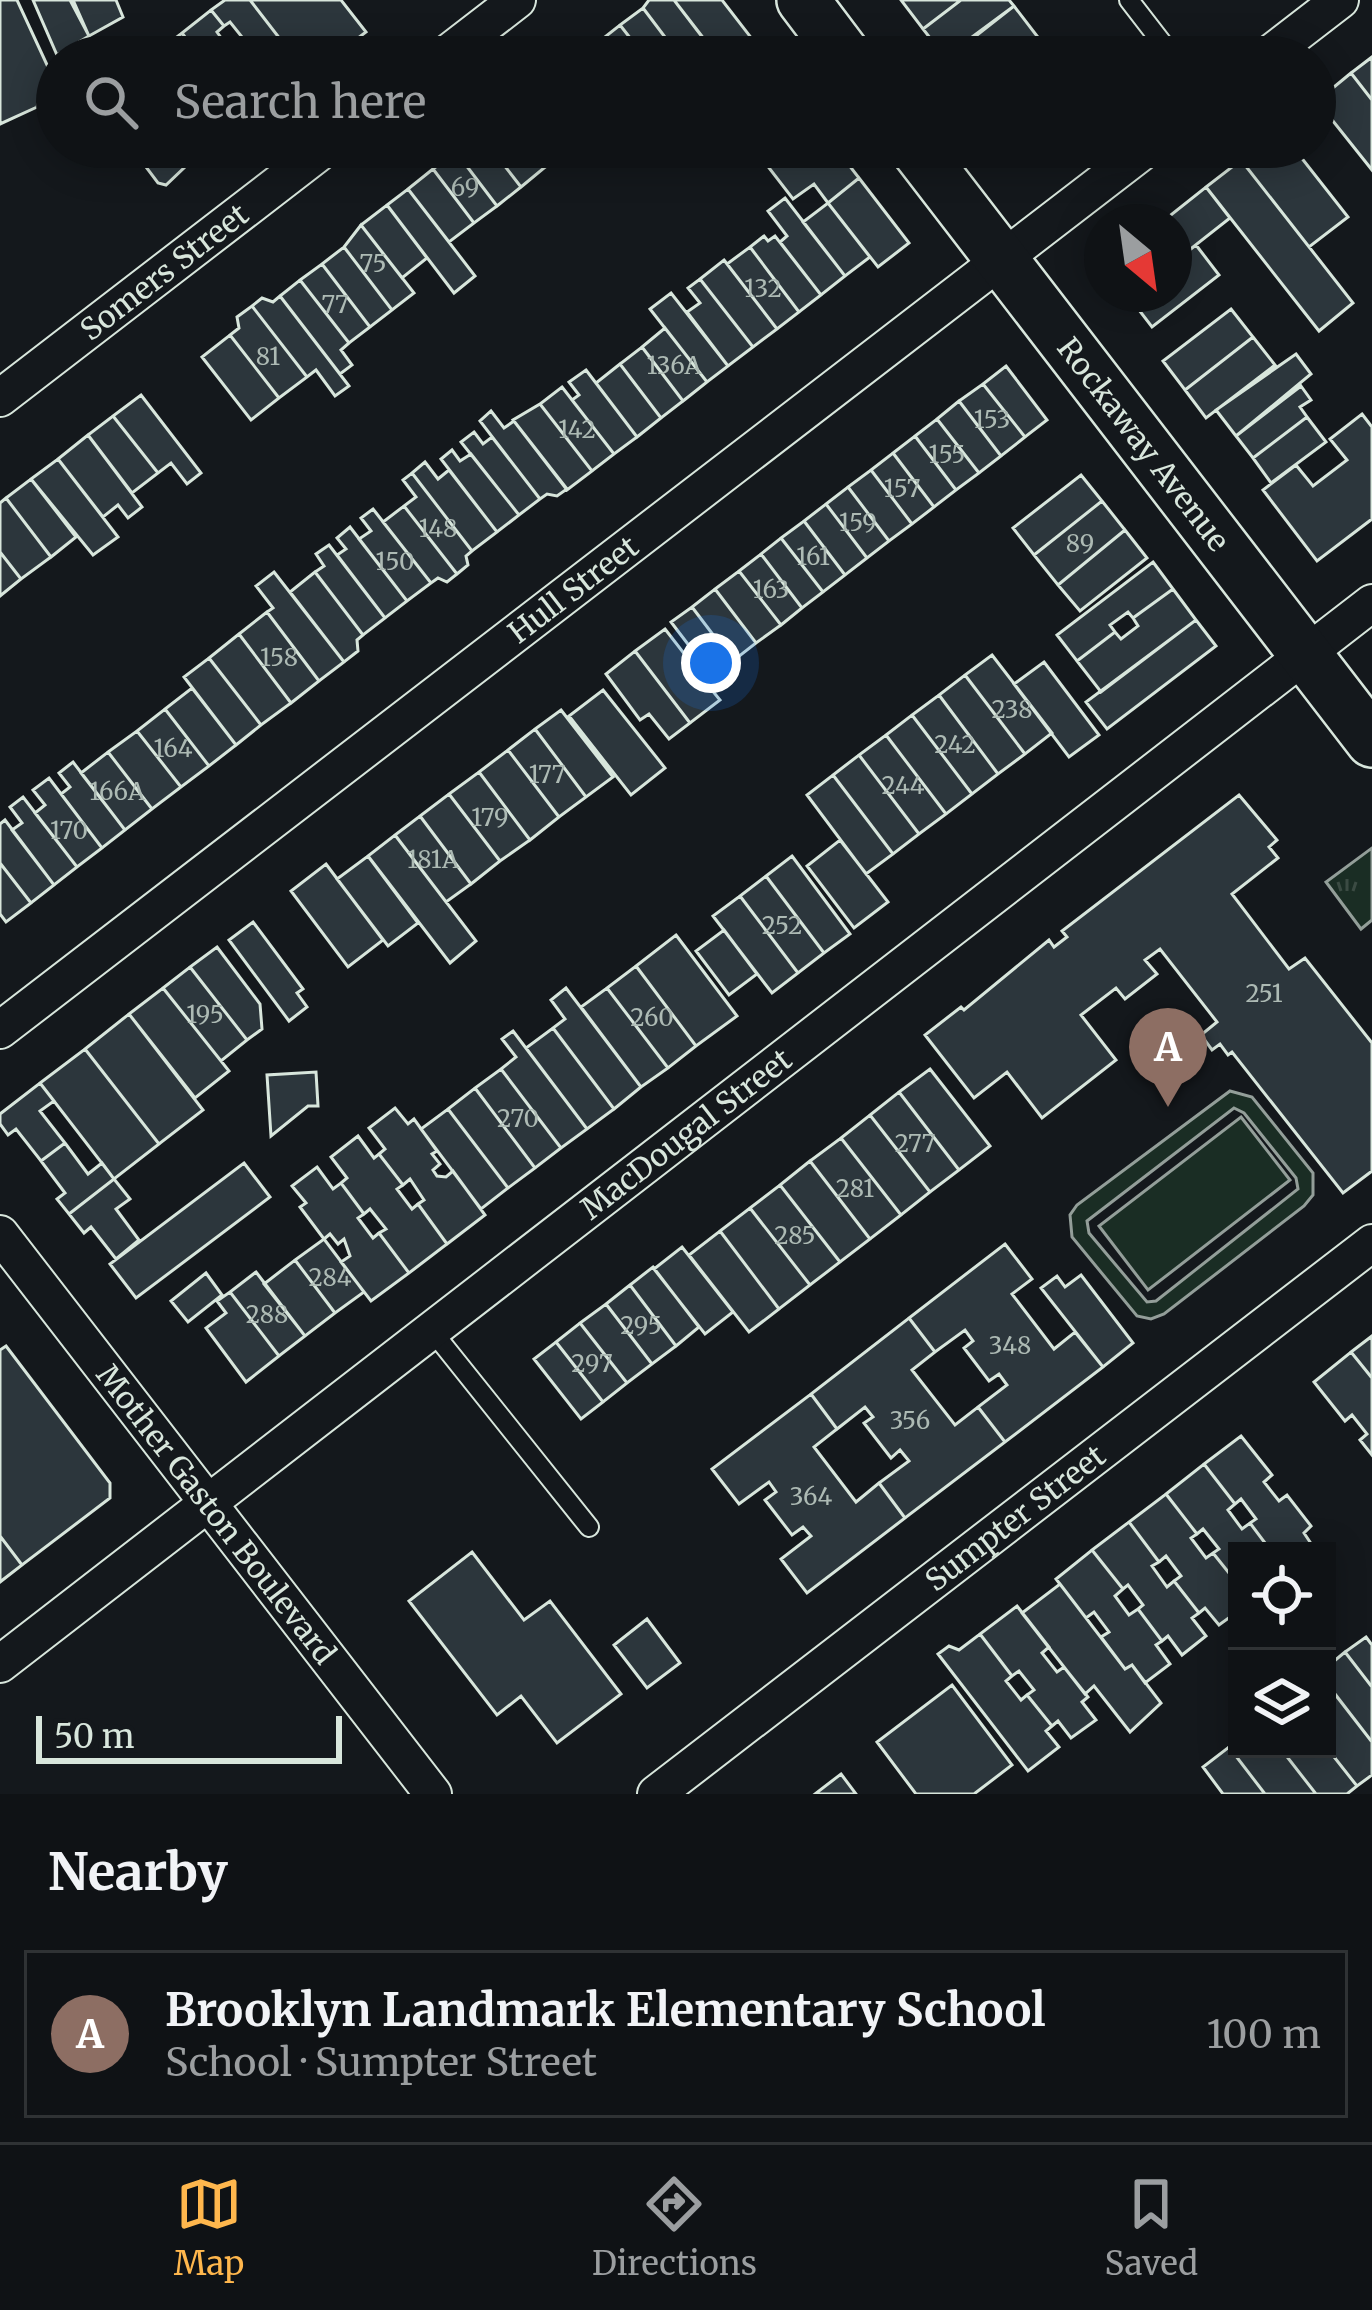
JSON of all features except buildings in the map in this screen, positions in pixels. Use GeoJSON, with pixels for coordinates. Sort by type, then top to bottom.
{"type":"FeatureCollection","features":[{"type":"Feature","properties":{"kind":"main road"},"geometry":{"type":"LineString","coordinates":[[802,0],[830,36]]}},
{"type":"Feature","properties":{"kind":"main road","name":"Rockaway Avenue"},"geometry":{"type":"LineString","coordinates":[[931,168],[1372,741]]}},
{"type":"Feature","properties":{"kind":"street"},"geometry":{"type":"LineString","coordinates":[[470,36],[517,0]]}},
{"type":"Feature","properties":{"kind":"street"},"geometry":{"type":"LineString","coordinates":[[1293,36],[1340,0]]}},
{"type":"Feature","properties":{"kind":"street","name":"Somers Street"},"geometry":{"type":"LineString","coordinates":[[0,398],[299,168]]}},
{"type":"Feature","properties":{"kind":"street","name":"Hull Street"},"geometry":{"type":"LineString","coordinates":[[0,1030],[1121,168]]}},
{"type":"Feature","properties":{"kind":"street","name":"MacDougal Street"},"geometry":{"type":"LineString","coordinates":[[0,1664],[1372,603]]}},
{"type":"Feature","properties":{"kind":"street","name":"Mother Gaston Boulevard"},"geometry":{"type":"LineString","coordinates":[[0,1234],[433,1794]]}},
{"type":"Feature","properties":{"kind":"street","name":"Sumpter Street"},"geometry":{"type":"LineString","coordinates":[[656,1794],[1372,1243]]}},
{"type":"Feature","properties":{"kind":"lane"},"geometry":{"type":"LineString","coordinates":[[1129,0],[1157,36]]}},
{"type":"Feature","properties":{"kind":"lane"},"geometry":{"type":"LineString","coordinates":[[433,1332],[589,1527]]}},
{"type":"Feature","properties":{"kind":"green space"},"geometry":{"type":"Polygon","coordinates":[[[1372,848],[1372,920],[1361,929],[1326,882],[1372,848]]]}},
{"type":"Feature","properties":{"kind":"green space"},"geometry":{"type":"Polygon","coordinates":[[[1230,1091],[1252,1097],[1313,1173],[1313,1195],[1304,1206],[1164,1314],[1151,1319],[1137,1316],[1072,1237],[1070,1215],[1077,1205],[1230,1091]],[[1234,1108],[1087,1221],[1089,1233],[1147,1302],[1156,1301],[1298,1189],[1296,1178],[1244,1113],[1234,1108]]]}},
{"type":"Feature","properties":{"kind":"green space"},"geometry":{"type":"Polygon","coordinates":[[[1241,1117],[1290,1180],[1148,1290],[1099,1226],[1241,1117]]]}},
{"type":"Feature","properties":{"kind":"place","name":"Brooklyn Landmark Elementary School"},"geometry":{"type":"Point","coordinates":[1168,1107]}}]}
